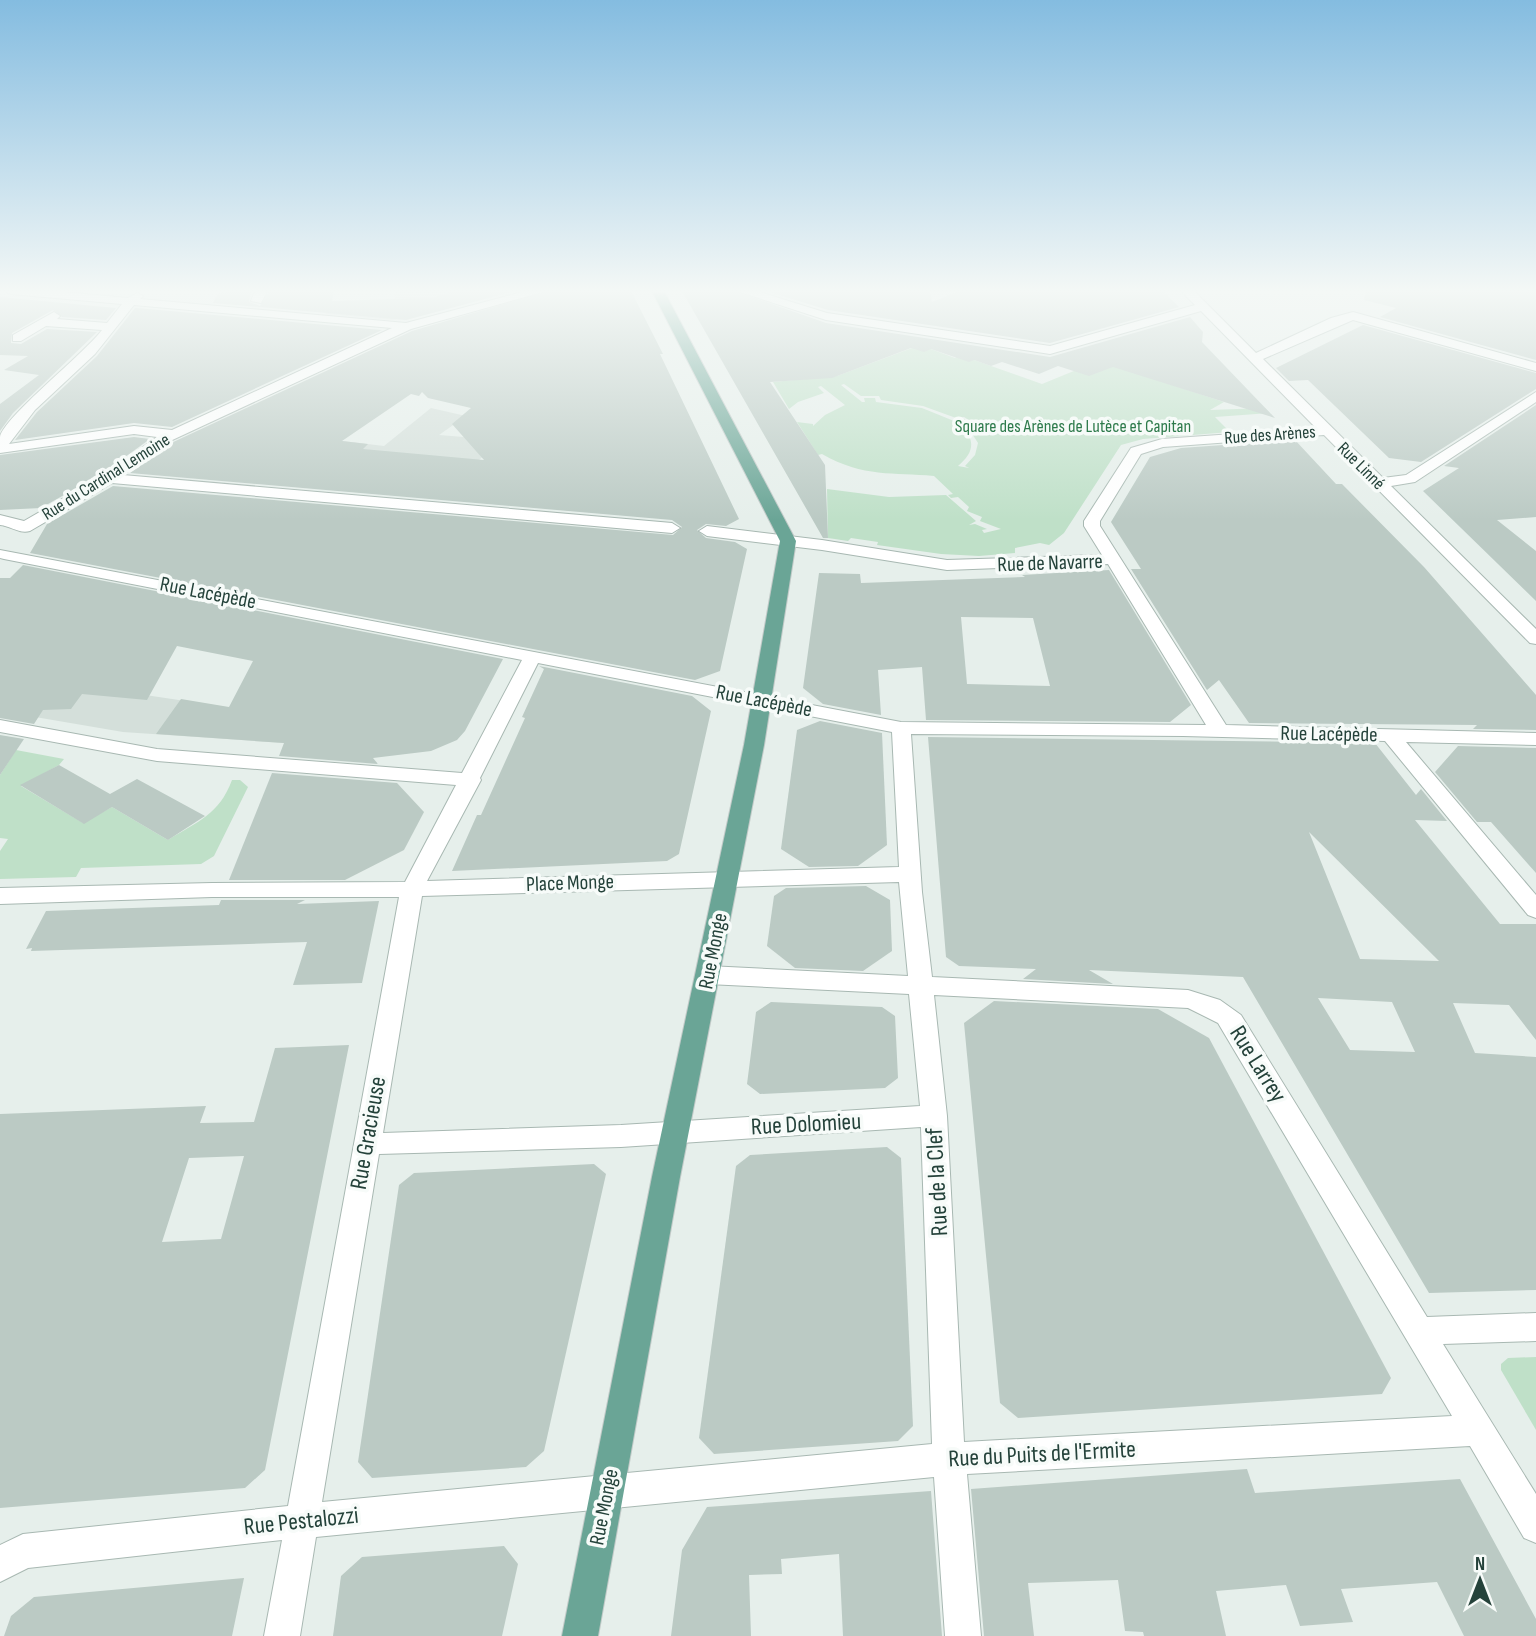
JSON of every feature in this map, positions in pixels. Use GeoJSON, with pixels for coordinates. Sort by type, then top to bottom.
{"type":"FeatureCollection","features":[{"type":"Feature","properties":{"kind":"main road"},"geometry":{"type":"LineString","coordinates":[[698,367],[788,541]]}},
{"type":"Feature","properties":{"kind":"main road","name":"Rue Monge"},"geometry":{"type":"LineString","coordinates":[[580,1636],[762,700],[788,541]]}},
{"type":"Feature","properties":{"kind":"street"},"geometry":{"type":"LineString","coordinates":[[0,447],[29,408],[73,367]]}},
{"type":"Feature","properties":{"kind":"street","name":"Rue du Cardinal Lemoine"},"geometry":{"type":"LineString","coordinates":[[24,528],[109,478],[174,434],[318,367]]}},
{"type":"Feature","properties":{"kind":"street","name":"Rue Linné"},"geometry":{"type":"LineString","coordinates":[[1261,367],[1536,639]]}},
{"type":"Feature","properties":{"kind":"street"},"geometry":{"type":"LineString","coordinates":[[1378,483],[1410,479],[1536,396]]}},
{"type":"Feature","properties":{"kind":"street"},"geometry":{"type":"LineString","coordinates":[[0,447],[134,430],[174,434]]}},
{"type":"Feature","properties":{"kind":"street","name":"Rue des Arènes"},"geometry":{"type":"LineString","coordinates":[[1112,559],[1093,526],[1094,516],[1136,451],[1141,448],[1162,443],[1326,431]]}},
{"type":"Feature","properties":{"kind":"street"},"geometry":{"type":"LineString","coordinates":[[109,478],[672,527]]}},
{"type":"Feature","properties":{"kind":"street"},"geometry":{"type":"LineString","coordinates":[[0,520],[15,522],[26,532],[23,541],[2,555]]}},
{"type":"Feature","properties":{"kind":"street","name":"Rue de Navarre"},"geometry":{"type":"LineString","coordinates":[[707,531],[947,565],[1112,559],[1220,732]]}},
{"type":"Feature","properties":{"kind":"street","name":"Rue Lacépède"},"geometry":{"type":"LineString","coordinates":[[2,555],[901,728],[1536,739]]}},
{"type":"Feature","properties":{"kind":"street","name":"Rue Gracieuse"},"geometry":{"type":"LineString","coordinates":[[282,1636],[412,889],[471,780],[533,656]]}},
{"type":"Feature","properties":{"kind":"street"},"geometry":{"type":"LineString","coordinates":[[0,726],[157,755],[471,780]]}},
{"type":"Feature","properties":{"kind":"street","name":"Rue de la Clef"},"geometry":{"type":"LineString","coordinates":[[901,728],[910,874],[934,1116],[949,1459],[963,1636]]}},
{"type":"Feature","properties":{"kind":"street"},"geometry":{"type":"LineString","coordinates":[[1390,735],[1536,910]]}},
{"type":"Feature","properties":{"kind":"street","name":"Place Monge"},"geometry":{"type":"LineString","coordinates":[[0,896],[212,890],[412,889],[910,874]]}},
{"type":"Feature","properties":{"kind":"street","name":"Rue Larrey"},"geometry":{"type":"LineString","coordinates":[[708,975],[1188,999],[1224,1013],[1233,1021],[1536,1526]]}},
{"type":"Feature","properties":{"kind":"street","name":"Rue Dolomieu"},"geometry":{"type":"LineString","coordinates":[[677,1131],[934,1116]]}},
{"type":"Feature","properties":{"kind":"street"},"geometry":{"type":"LineString","coordinates":[[366,1144],[621,1136],[677,1131]]}},
{"type":"Feature","properties":{"kind":"street"},"geometry":{"type":"LineString","coordinates":[[1418,1331],[1536,1327]]}},
{"type":"Feature","properties":{"kind":"street","name":"Rue du Puits de l'Ermite"},"geometry":{"type":"LineString","coordinates":[[607,1491],[949,1459],[1478,1430]]}},
{"type":"Feature","properties":{"kind":"street","name":"Rue Pestalozzi"},"geometry":{"type":"LineString","coordinates":[[0,1564],[23,1551],[607,1491]]}},
{"type":"Feature","properties":{"kind":"shaded area"},"geometry":{"type":"Polygon","coordinates":[[[431,408],[466,416],[439,435],[501,440],[445,491],[318,438],[384,446],[431,408]]]}},
{"type":"Feature","properties":{"kind":"shaded area"},"geometry":{"type":"Polygon","coordinates":[[[0,631],[105,689],[314,720],[299,744],[123,732],[0,711],[0,631]]]}},
{"type":"Feature","properties":{"kind":"green space","name":"Square des Arènes de Lutèce et Capitan"},"geometry":{"type":"Polygon","coordinates":[[[860,367],[995,367],[1042,384],[1083,367],[1136,367],[1163,382],[1224,402],[1210,410],[1265,408],[1270,413],[1215,417],[1230,432],[1143,439],[1121,445],[1064,533],[1049,545],[1040,543],[1015,548],[1015,553],[979,556],[941,554],[877,545],[878,542],[851,538],[848,541],[828,538],[827,489],[889,497],[946,495],[976,521],[969,525],[975,524],[987,529],[982,530],[984,533],[1001,529],[980,521],[982,517],[967,511],[969,507],[958,497],[951,498],[948,495],[953,494],[934,476],[865,470],[837,462],[822,454],[818,455],[797,422],[813,426],[825,415],[845,405],[821,386],[818,387],[824,393],[798,402],[789,409],[773,382],[837,376],[860,367]],[[844,384],[841,385],[862,402],[865,402],[864,398],[875,398],[876,402],[922,408],[954,421],[964,419],[970,423],[961,425],[969,436],[971,446],[958,466],[969,468],[965,466],[975,455],[978,443],[967,426],[975,424],[964,417],[956,418],[923,406],[881,400],[879,396],[861,396],[844,384]]]}},
{"type":"Feature","properties":{"kind":"green space"},"geometry":{"type":"Polygon","coordinates":[[[16,750],[64,759],[59,765],[21,786],[83,823],[112,807],[168,840],[214,809],[232,780],[240,780],[248,787],[214,856],[201,864],[81,868],[76,877],[0,879],[0,851],[8,839],[0,838],[0,775],[16,750]]]}},
{"type":"Feature","properties":{"kind":"green space"},"geometry":{"type":"Polygon","coordinates":[[[1536,1357],[1536,1430],[1501,1370],[1501,1364],[1508,1358],[1536,1357]]]}},
{"type":"Feature","properties":{"kind":"building"},"geometry":{"type":"Polygon","coordinates":[[[9,367],[60,367],[13,413],[0,431],[0,404],[39,375],[4,370],[9,367]]]}},
{"type":"Feature","properties":{"kind":"building"},"geometry":{"type":"Polygon","coordinates":[[[85,367],[301,367],[172,427],[134,423],[15,440],[37,412],[85,367]]]}},
{"type":"Feature","properties":{"kind":"building"},"geometry":{"type":"Polygon","coordinates":[[[334,367],[666,367],[739,519],[726,526],[706,524],[697,530],[706,538],[735,542],[747,549],[720,671],[695,680],[30,553],[47,524],[113,486],[673,535],[682,527],[672,520],[130,473],[169,444],[334,367]],[[422,392],[419,396],[411,394],[342,441],[368,444],[363,449],[484,460],[452,424],[471,408],[428,398],[422,392]]]}},
{"type":"Feature","properties":{"kind":"building"},"geometry":{"type":"Polygon","coordinates":[[[726,367],[860,367],[832,378],[770,382],[825,465],[828,538],[823,538],[726,367]]]}},
{"type":"Feature","properties":{"kind":"building"},"geometry":{"type":"Polygon","coordinates":[[[1018,367],[1055,367],[1039,374],[1018,367]]]}},
{"type":"Feature","properties":{"kind":"building"},"geometry":{"type":"Polygon","coordinates":[[[1062,367],[1112,367],[1089,376],[1062,367]]]}},
{"type":"Feature","properties":{"kind":"building"},"geometry":{"type":"Polygon","coordinates":[[[1114,367],[1226,367],[1275,418],[1114,367]]]}},
{"type":"Feature","properties":{"kind":"building"},"geometry":{"type":"Polygon","coordinates":[[[1516,367],[1536,373],[1536,389],[1421,462],[1389,458],[1308,380],[1289,381],[1276,368],[1516,367]]]}},
{"type":"Feature","properties":{"kind":"building"},"geometry":{"type":"Polygon","coordinates":[[[1536,405],[1536,517],[1497,520],[1536,551],[1536,601],[1423,491],[1459,468],[1444,466],[1536,405]]]}},
{"type":"Feature","properties":{"kind":"building"},"geometry":{"type":"Polygon","coordinates":[[[134,437],[150,439],[103,473],[41,508],[0,510],[0,455],[134,437]]]}},
{"type":"Feature","properties":{"kind":"building"},"geometry":{"type":"Polygon","coordinates":[[[1295,440],[1336,484],[1342,484],[1424,567],[1536,695],[1536,730],[1473,729],[1477,725],[1249,723],[1219,680],[1207,690],[1131,569],[1141,569],[1111,522],[1150,457],[1181,448],[1295,440]]]}},
{"type":"Feature","properties":{"kind":"building"},"geometry":{"type":"Polygon","coordinates":[[[23,565],[503,659],[465,731],[457,740],[431,751],[373,758],[378,764],[279,756],[284,743],[156,734],[181,699],[229,707],[253,661],[177,646],[147,700],[82,694],[71,709],[43,710],[34,724],[0,718],[0,578],[10,578],[23,565]]]}},
{"type":"Feature","properties":{"kind":"building"},"geometry":{"type":"Polygon","coordinates":[[[1109,570],[1191,705],[1170,722],[926,720],[922,667],[878,670],[881,715],[823,704],[803,688],[819,573],[860,574],[861,583],[1025,577],[1022,575],[1109,570]],[[961,617],[967,684],[1050,686],[1033,618],[961,617]]]}},
{"type":"Feature","properties":{"kind":"building"},"geometry":{"type":"Polygon","coordinates":[[[539,666],[692,696],[711,711],[679,854],[667,861],[452,871],[525,718],[522,717],[544,669],[539,666]]]}},
{"type":"Feature","properties":{"kind":"building"},"geometry":{"type":"Polygon","coordinates":[[[820,721],[882,733],[887,845],[858,866],[809,867],[781,849],[797,730],[820,721]]]}},
{"type":"Feature","properties":{"kind":"building"},"geometry":{"type":"Polygon","coordinates":[[[0,735],[24,739],[0,775],[0,735]]]}},
{"type":"Feature","properties":{"kind":"building"},"geometry":{"type":"Polygon","coordinates":[[[928,737],[1375,743],[1416,795],[1421,789],[1447,821],[1415,820],[1500,924],[1536,924],[1536,1040],[1509,1005],[1453,1003],[1475,1053],[1536,1057],[1536,1290],[1429,1293],[1243,977],[1089,970],[1113,984],[1023,979],[1036,969],[959,966],[946,957],[928,737]],[[1309,832],[1360,959],[1439,961],[1309,832]],[[1318,998],[1350,1050],[1415,1052],[1392,1002],[1318,998]]]}},
{"type":"Feature","properties":{"kind":"building"},"geometry":{"type":"Polygon","coordinates":[[[1458,746],[1536,748],[1536,873],[1491,822],[1477,822],[1435,772],[1458,746]]]}},
{"type":"Feature","properties":{"kind":"building"},"geometry":{"type":"Polygon","coordinates":[[[59,765],[110,794],[137,779],[205,816],[168,840],[112,807],[84,824],[20,785],[59,765]]]}},
{"type":"Feature","properties":{"kind":"building"},"geometry":{"type":"Polygon","coordinates":[[[272,773],[397,783],[424,812],[404,850],[345,880],[229,880],[272,773]]]}},
{"type":"Feature","properties":{"kind":"building"},"geometry":{"type":"Polygon","coordinates":[[[866,886],[890,900],[892,951],[863,971],[795,968],[767,946],[774,896],[786,888],[866,886]]]}},
{"type":"Feature","properties":{"kind":"building"},"geometry":{"type":"Polygon","coordinates":[[[221,900],[305,900],[297,904],[379,901],[362,983],[293,985],[307,942],[31,951],[32,948],[26,949],[46,911],[219,905],[221,900]]]}},
{"type":"Feature","properties":{"kind":"building"},"geometry":{"type":"Polygon","coordinates":[[[994,1001],[1158,1009],[1209,1038],[1391,1378],[1382,1394],[1018,1418],[1000,1403],[964,1023],[994,1001]]]}},
{"type":"Feature","properties":{"kind":"building"},"geometry":{"type":"Polygon","coordinates":[[[771,1002],[882,1007],[895,1016],[898,1078],[885,1088],[760,1094],[747,1084],[756,1012],[771,1002]]]}},
{"type":"Feature","properties":{"kind":"building"},"geometry":{"type":"Polygon","coordinates":[[[349,1045],[265,1470],[245,1488],[0,1508],[0,1114],[206,1106],[200,1123],[254,1122],[275,1048],[349,1045]],[[244,1156],[189,1158],[162,1242],[221,1239],[244,1156]]]}},
{"type":"Feature","properties":{"kind":"building"},"geometry":{"type":"Polygon","coordinates":[[[887,1147],[901,1158],[913,1426],[898,1441],[714,1454],[699,1438],[736,1166],[750,1155],[887,1147]]]}},
{"type":"Feature","properties":{"kind":"building"},"geometry":{"type":"Polygon","coordinates":[[[594,1164],[606,1174],[544,1451],[526,1467],[372,1478],[358,1462],[399,1185],[414,1173],[594,1164]]]}},
{"type":"Feature","properties":{"kind":"building"},"geometry":{"type":"Polygon","coordinates":[[[1247,1469],[1255,1493],[1460,1479],[1536,1619],[1536,1636],[1464,1636],[1437,1582],[1341,1589],[1353,1622],[1300,1626],[1286,1585],[1216,1591],[1226,1636],[1144,1636],[1143,1632],[1125,1631],[1118,1580],[1028,1583],[1034,1636],[984,1636],[971,1489],[1247,1469]]]}},
{"type":"Feature","properties":{"kind":"building"},"geometry":{"type":"Polygon","coordinates":[[[931,1491],[942,1636],[843,1636],[839,1554],[781,1559],[782,1574],[749,1575],[751,1636],[671,1636],[682,1550],[707,1507],[931,1491]]]}},
{"type":"Feature","properties":{"kind":"building"},"geometry":{"type":"Polygon","coordinates":[[[504,1546],[518,1564],[502,1636],[333,1636],[341,1576],[362,1557],[504,1546]]]}},
{"type":"Feature","properties":{"kind":"building"},"geometry":{"type":"Polygon","coordinates":[[[244,1578],[232,1636],[4,1636],[11,1616],[34,1597],[244,1578]]]}}]}
